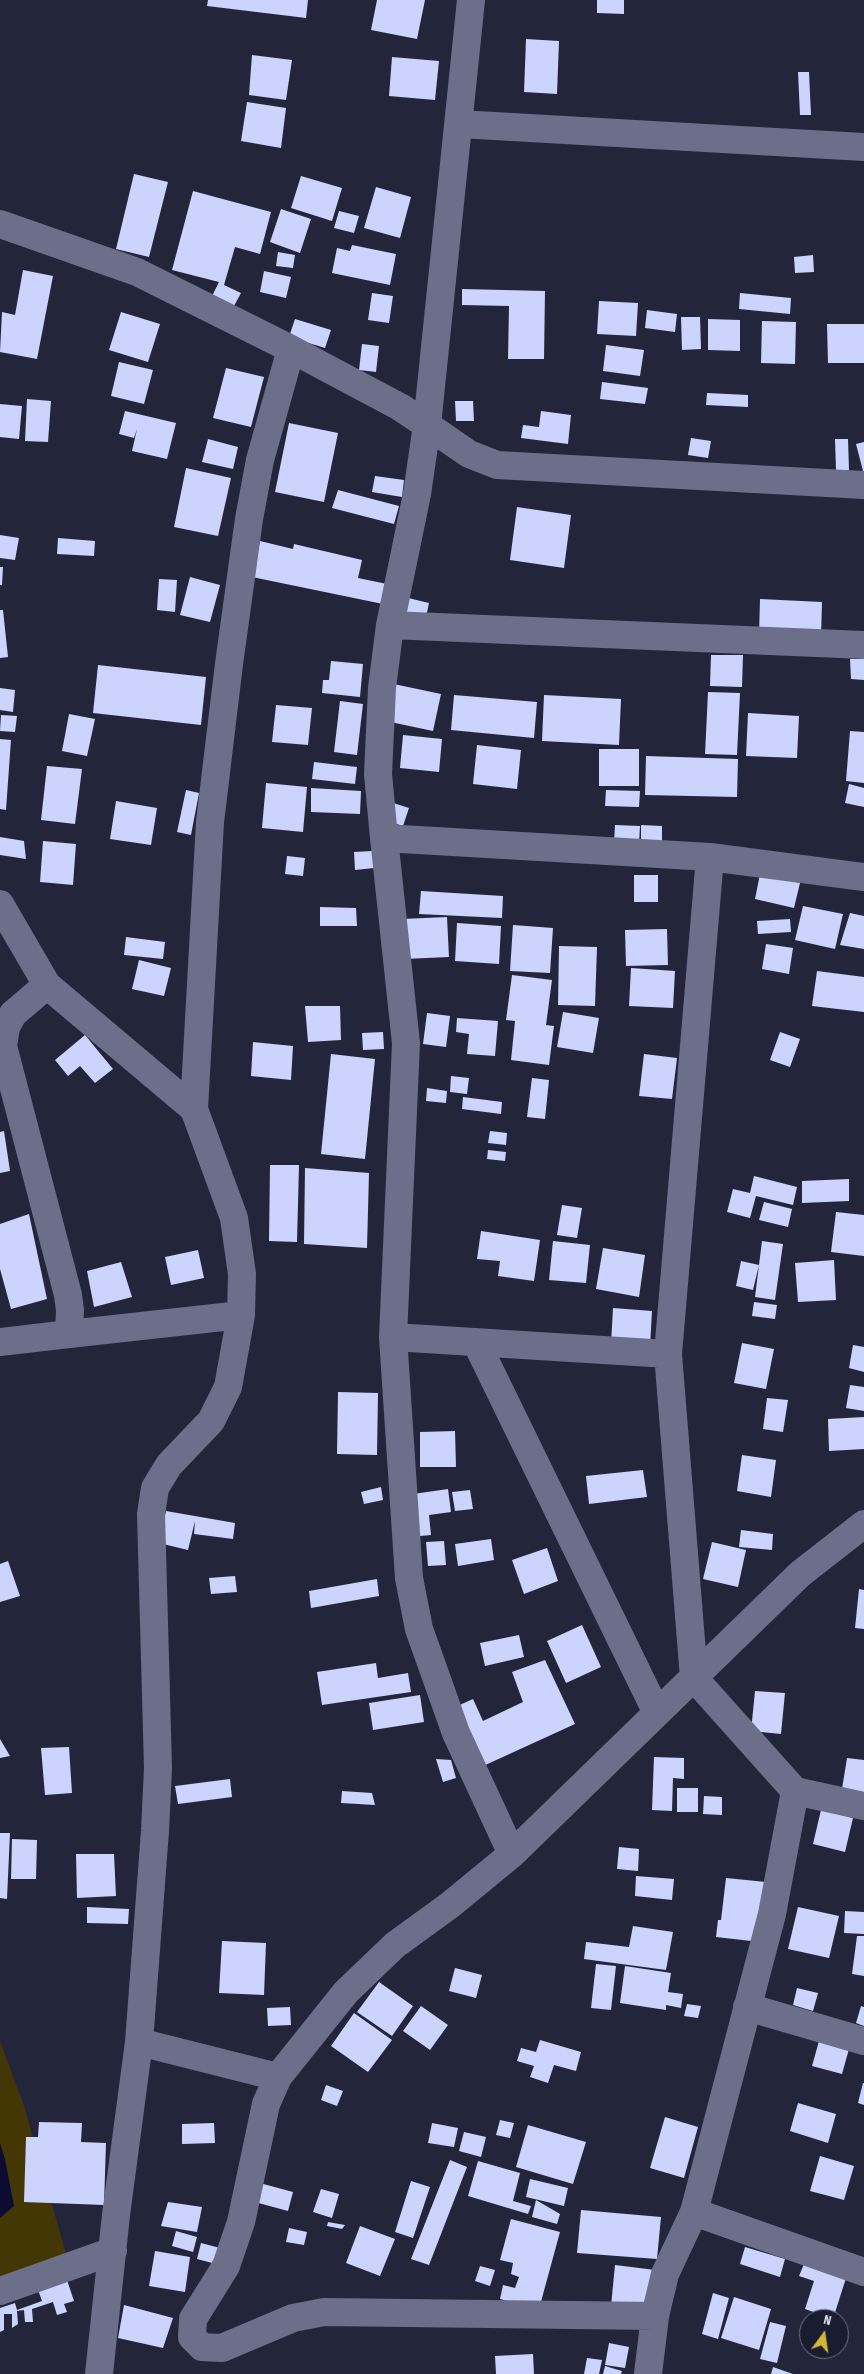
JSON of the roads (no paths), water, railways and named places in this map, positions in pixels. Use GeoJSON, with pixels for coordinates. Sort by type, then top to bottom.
{"type":"FeatureCollection","features":[{"type":"Feature","properties":{"kind":"street"},"geometry":{"type":"LineString","coordinates":[[471,0],[427,425],[417,494],[390,624],[382,688],[378,740],[379,806],[406,1043],[393,1337],[409,1578],[419,1629],[456,1733],[512,1854]]}},
{"type":"Feature","properties":{"kind":"street"},"geometry":{"type":"LineString","coordinates":[[459,124],[864,147]]}},
{"type":"Feature","properties":{"kind":"street"},"geometry":{"type":"LineString","coordinates":[[0,224],[137,272],[291,349],[400,407],[469,454],[497,465],[864,485]]}},
{"type":"Feature","properties":{"kind":"street"},"geometry":{"type":"LineString","coordinates":[[99,2374],[112,2251],[139,2042],[158,1768],[151,1514],[156,1488],[169,1465],[211,1421],[228,1387],[241,1315],[242,1274],[234,1218],[194,1109],[210,822],[228,664],[249,519],[260,460],[291,349]]}},
{"type":"Feature","properties":{"kind":"street"},"geometry":{"type":"LineString","coordinates":[[390,624],[864,645]]}},
{"type":"Feature","properties":{"kind":"street"},"geometry":{"type":"LineString","coordinates":[[384,838],[710,857],[864,877]]}},
{"type":"Feature","properties":{"kind":"street"},"geometry":{"type":"LineString","coordinates":[[710,857],[668,1354],[694,1678],[795,1791],[864,1806]]}},
{"type":"Feature","properties":{"kind":"street"},"geometry":{"type":"LineString","coordinates":[[0,904],[47,984],[194,1109]]}},
{"type":"Feature","properties":{"kind":"street"},"geometry":{"type":"LineString","coordinates":[[47,984],[14,1014],[6,1027],[3,1046],[68,1295],[70,1310],[69,1334]]}},
{"type":"Feature","properties":{"kind":"street"},"geometry":{"type":"LineString","coordinates":[[0,1342],[241,1315]]}},
{"type":"Feature","properties":{"kind":"street"},"geometry":{"type":"LineString","coordinates":[[393,1337],[668,1354]]}},
{"type":"Feature","properties":{"kind":"street"},"geometry":{"type":"LineString","coordinates":[[476,1342],[657,1714]]}},
{"type":"Feature","properties":{"kind":"street"},"geometry":{"type":"LineString","coordinates":[[655,2316],[324,2312],[293,2318],[222,2348],[202,2347],[192,2337],[193,2319],[226,2266],[241,2222],[266,2104],[278,2077],[346,1992],[395,1945],[450,1905],[512,1854],[800,1574],[864,1524]]}},
{"type":"Feature","properties":{"kind":"street"},"geometry":{"type":"LineString","coordinates":[[648,2374],[655,2316],[665,2274],[694,2212],[772,1914],[795,1791]]}},
{"type":"Feature","properties":{"kind":"street"},"geometry":{"type":"LineString","coordinates":[[747,2007],[864,2041]]}},
{"type":"Feature","properties":{"kind":"street"},"geometry":{"type":"LineString","coordinates":[[139,2042],[278,2077]]}},
{"type":"Feature","properties":{"kind":"street"},"geometry":{"type":"LineString","coordinates":[[694,2212],[864,2272]]}},
{"type":"Feature","properties":{"kind":"street"},"geometry":{"type":"LineString","coordinates":[[0,2291],[112,2251]]}}]}
